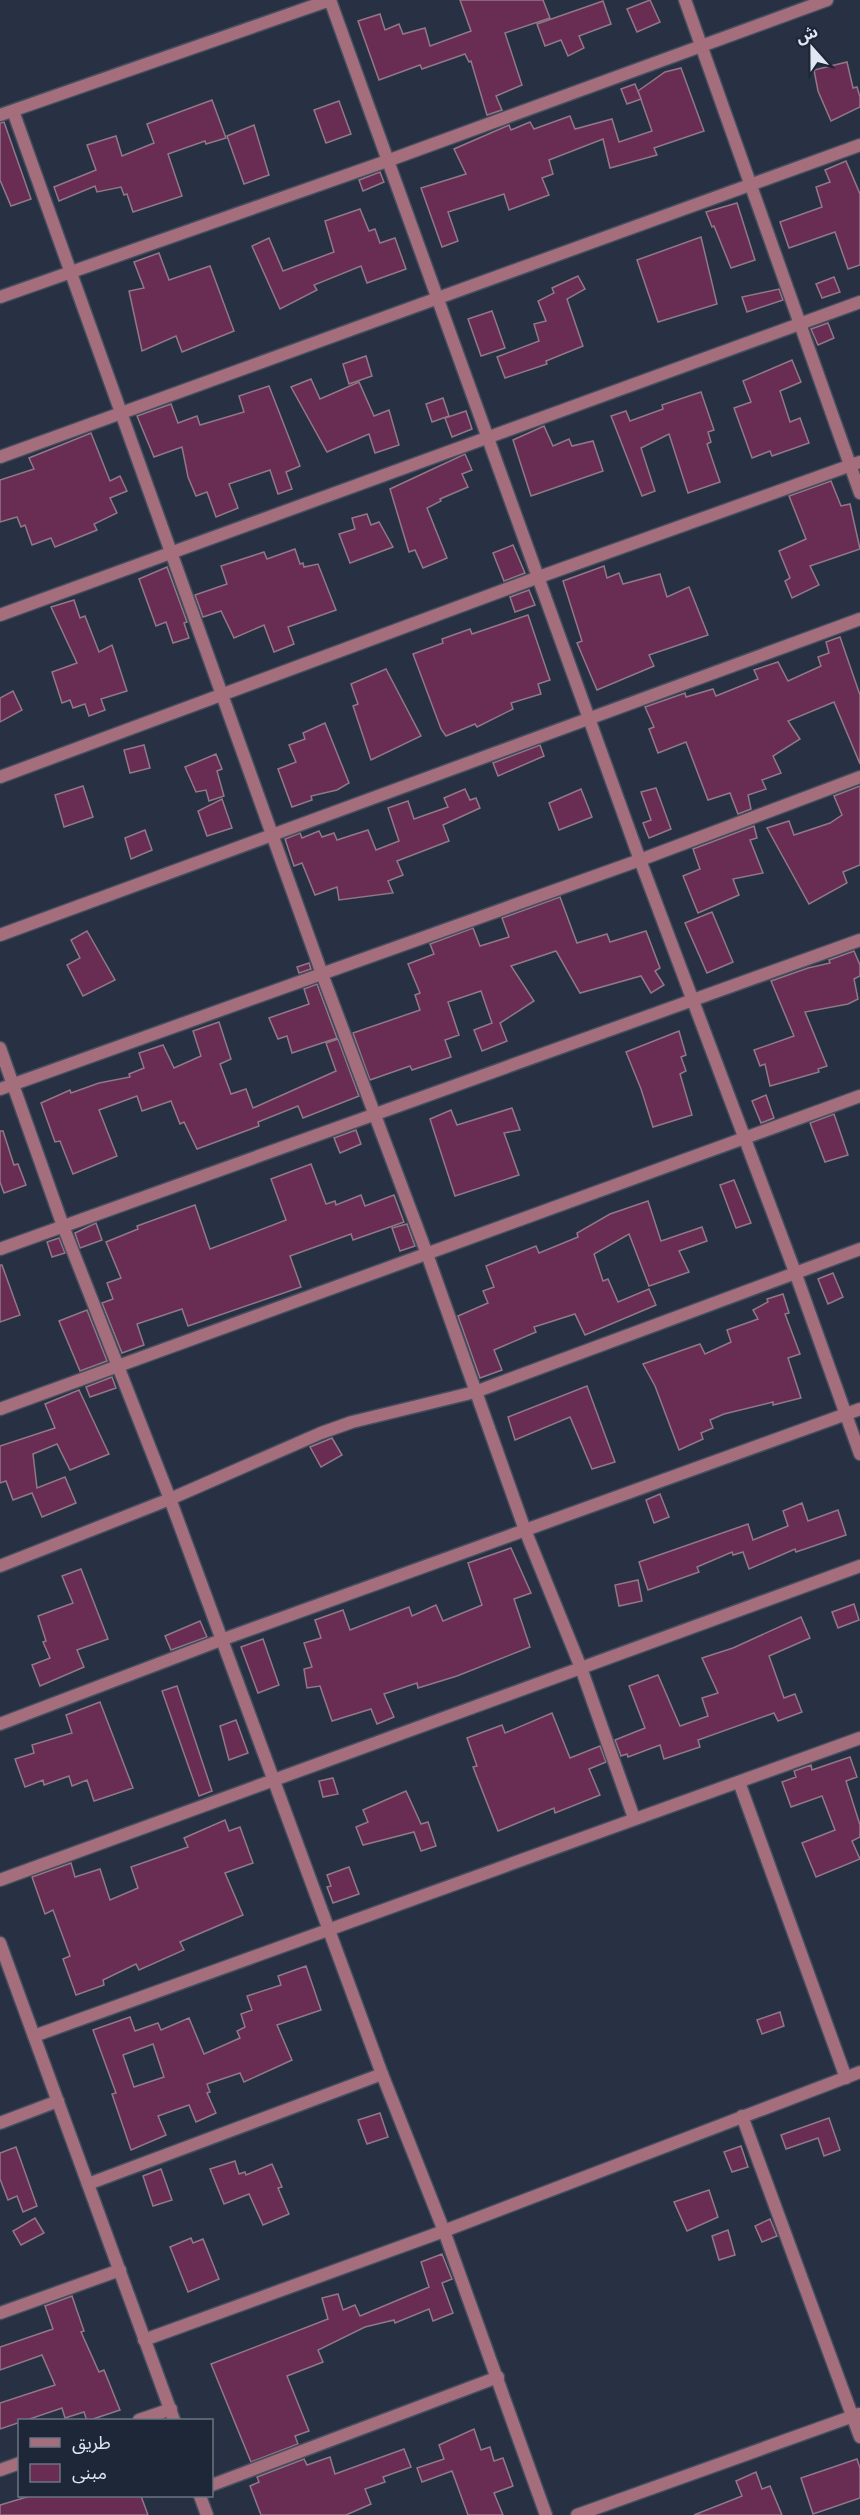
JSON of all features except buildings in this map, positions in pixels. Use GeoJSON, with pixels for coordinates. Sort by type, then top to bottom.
{"type":"FeatureCollection","features":[{"type":"Feature","properties":{"kind":"street"},"geometry":{"type":"LineString","coordinates":[[0,116],[330,0],[640,860],[795,1272],[860,1454]]}},
{"type":"Feature","properties":{"kind":"street"},"geometry":{"type":"LineString","coordinates":[[685,0],[799,323],[855,464],[860,493]]}},
{"type":"Feature","properties":{"kind":"street"},"geometry":{"type":"LineString","coordinates":[[0,297],[387,161],[827,0]]}},
{"type":"Feature","properties":{"kind":"street"},"geometry":{"type":"LineString","coordinates":[[13,111],[173,551],[322,974],[427,1254],[525,1530],[581,1668],[634,1818]]}},
{"type":"Feature","properties":{"kind":"street"},"geometry":{"type":"LineString","coordinates":[[0,457],[438,300],[860,144]]}},
{"type":"Feature","properties":{"kind":"street"},"geometry":{"type":"LineString","coordinates":[[0,615],[489,439],[860,302]]}},
{"type":"Feature","properties":{"kind":"street"},"geometry":{"type":"LineString","coordinates":[[0,777],[539,577],[855,464]]}},
{"type":"Feature","properties":{"kind":"street"},"geometry":{"type":"LineString","coordinates":[[0,934],[860,620]]}},
{"type":"Feature","properties":{"kind":"street"},"geometry":{"type":"LineString","coordinates":[[0,1089],[640,860],[860,777]]}},
{"type":"Feature","properties":{"kind":"street"},"geometry":{"type":"LineString","coordinates":[[0,1249],[375,1113],[693,1002],[860,940]]}},
{"type":"Feature","properties":{"kind":"street"},"geometry":{"type":"LineString","coordinates":[[0,1048],[63,1226],[170,1499],[382,2074],[444,2231],[546,2515]]}},
{"type":"Feature","properties":{"kind":"street"},"geometry":{"type":"LineString","coordinates":[[0,1409],[860,1096]]}},
{"type":"Feature","properties":{"kind":"street"},"geometry":{"type":"LineString","coordinates":[[0,1566],[170,1499],[321,1433],[352,1422],[475,1392],[860,1249]]}},
{"type":"Feature","properties":{"kind":"street"},"geometry":{"type":"LineString","coordinates":[[0,1724],[221,1640],[860,1409]]}},
{"type":"Feature","properties":{"kind":"street"},"geometry":{"type":"LineString","coordinates":[[0,1880],[276,1782],[860,1566]]}},
{"type":"Feature","properties":{"kind":"street"},"geometry":{"type":"LineString","coordinates":[[34,2036],[860,1738]]}},
{"type":"Feature","properties":{"kind":"street"},"geometry":{"type":"LineString","coordinates":[[739,1782],[846,2078]]}},
{"type":"Feature","properties":{"kind":"street"},"geometry":{"type":"LineString","coordinates":[[1,1946],[173,2415],[150,2419]]}},
{"type":"Feature","properties":{"kind":"street"},"geometry":{"type":"LineString","coordinates":[[144,2340],[444,2231],[860,2072]]}},
{"type":"Feature","properties":{"kind":"street"},"geometry":{"type":"LineString","coordinates":[[88,2184],[382,2074]]}},
{"type":"Feature","properties":{"kind":"street"},"geometry":{"type":"LineString","coordinates":[[0,2123],[58,2101]]}},
{"type":"Feature","properties":{"kind":"street"},"geometry":{"type":"LineString","coordinates":[[742,2116],[856,2415],[860,2437]]}},
{"type":"Feature","properties":{"kind":"street"},"geometry":{"type":"LineString","coordinates":[[0,2313],[120,2270]]}},
{"type":"Feature","properties":{"kind":"street"},"geometry":{"type":"LineString","coordinates":[[213,2485],[498,2377]]}},
{"type":"Feature","properties":{"kind":"street"},"geometry":{"type":"LineString","coordinates":[[577,2515],[856,2415]]}},
{"type":"Feature","properties":{"kind":"street"},"geometry":{"type":"LineString","coordinates":[[0,2470],[18,2464]]}},
{"type":"Feature","properties":{"kind":"street"},"geometry":{"type":"LineString","coordinates":[[200,2497],[207,2515]]}}]}
